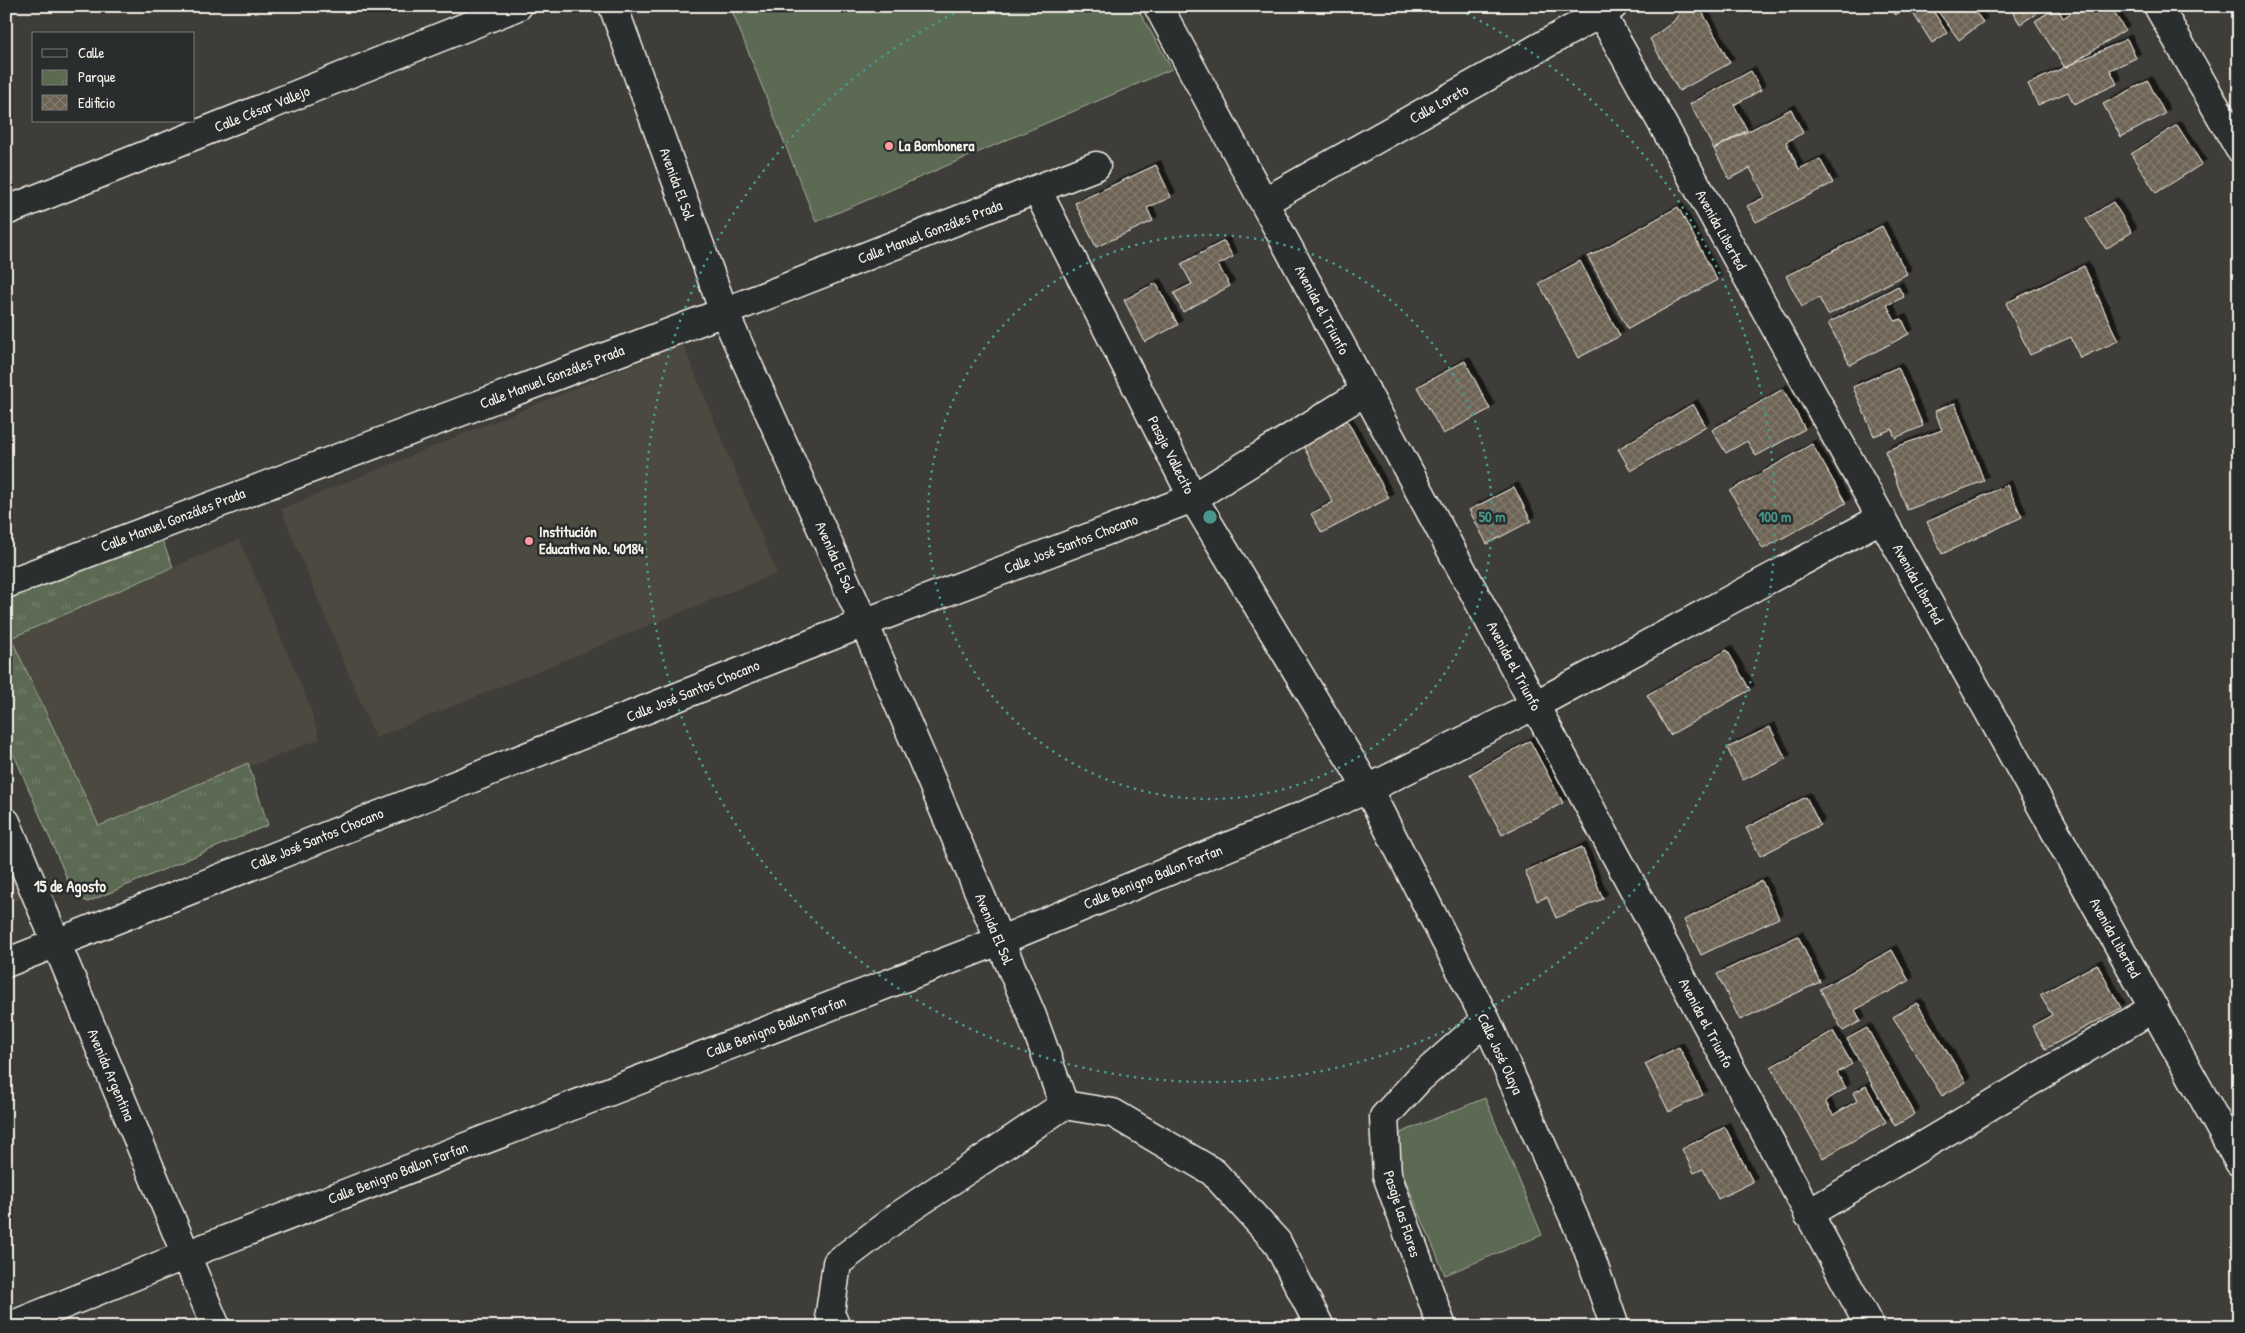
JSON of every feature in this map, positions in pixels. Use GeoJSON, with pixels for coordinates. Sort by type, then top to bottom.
{"type":"FeatureCollection","features":[{"type":"Feature","properties":{"kind":"street","name":"Calle César Vallejo"},"geometry":{"type":"LineString","coordinates":[[6,211],[518,6]]}},
{"type":"Feature","properties":{"kind":"street","name":"Avenida El Sol"},"geometry":{"type":"LineString","coordinates":[[613,6],[724,312],[864,623],[1032,1016],[1064,1105]]}},
{"type":"Feature","properties":{"kind":"street","name":"Avenida el Triunfo"},"geometry":{"type":"LineString","coordinates":[[1158,6],[1870,1327]]}},
{"type":"Feature","properties":{"kind":"street"},"geometry":{"type":"LineString","coordinates":[[2158,6],[2239,148]]}},
{"type":"Feature","properties":{"kind":"street","name":"Calle Loreto"},"geometry":{"type":"LineString","coordinates":[[1264,202],[1603,8]]}},
{"type":"Feature","properties":{"kind":"street","name":"Avenida Liberted"},"geometry":{"type":"LineString","coordinates":[[1603,8],[1882,518],[2239,1162]]}},
{"type":"Feature","properties":{"kind":"street","name":"Calle Manuel Gonzáles Prada"},"geometry":{"type":"LineString","coordinates":[[6,584],[724,312],[1096,166]]}},
{"type":"Feature","properties":{"kind":"street","name":"Pasaje Vallecito"},"geometry":{"type":"LineString","coordinates":[[1036,190],[1193,498],[1368,789]]}},
{"type":"Feature","properties":{"kind":"street","name":"Calle José Santos Chocano"},"geometry":{"type":"LineString","coordinates":[[6,963],[864,623],[1193,498],[1366,391]]}},
{"type":"Feature","properties":{"kind":"street","name":"Calle Benigno Ballon Farfan"},"geometry":{"type":"LineString","coordinates":[[8,1327],[186,1255],[999,940],[1368,789],[1535,705],[1882,518]]}},
{"type":"Feature","properties":{"kind":"street","name":"Calle José Olaya"},"geometry":{"type":"LineString","coordinates":[[1368,789],[1486,1020],[1587,1247],[1615,1327]]}},
{"type":"Feature","properties":{"kind":"street","name":"Avenida Argentina"},"geometry":{"type":"LineString","coordinates":[[6,822],[216,1327]]}},
{"type":"Feature","properties":{"kind":"street"},"geometry":{"type":"LineString","coordinates":[[1808,1214],[2154,1008]]}},
{"type":"Feature","properties":{"kind":"street","name":"Pasaje las Flores"},"geometry":{"type":"LineString","coordinates":[[1442,1327],[1386,1175],[1384,1117],[1418,1080],[1486,1020]]}},
{"type":"Feature","properties":{"kind":"street"},"geometry":{"type":"LineString","coordinates":[[836,1327],[830,1313],[837,1263],[900,1215],[1064,1105],[1113,1113],[1213,1172],[1277,1242],[1320,1327]]}},
{"type":"Feature","properties":{"kind":"shaded area","name":"Institución Educativa No. 40184"},"geometry":{"type":"Polygon","coordinates":[[[683,344],[777,573],[375,738],[281,509],[683,344]]]}},
{"type":"Feature","properties":{"kind":"shaded area"},"geometry":{"type":"Polygon","coordinates":[[[239,539],[307,699],[320,739],[99,826],[11,637],[239,539]]]}},
{"type":"Feature","properties":{"kind":"shaded area"},"geometry":{"type":"Polygon","coordinates":[[[6,853],[24,897],[6,905],[6,853]]]}},
{"type":"Feature","properties":{"kind":"green space","name":"La Bombonera"},"geometry":{"type":"Polygon","coordinates":[[[730,6],[1136,6],[1172,69],[816,222],[730,6]]]}},
{"type":"Feature","properties":{"kind":"green space"},"geometry":{"type":"Polygon","coordinates":[[[157,528],[173,567],[11,638],[99,826],[248,763],[268,825],[88,902],[74,895],[6,736],[6,591],[157,528]]]}},
{"type":"Feature","properties":{"kind":"green space"},"geometry":{"type":"Polygon","coordinates":[[[1485,1098],[1542,1235],[1445,1275],[1388,1138],[1485,1098]]]}},
{"type":"Feature","properties":{"kind":"building"},"geometry":{"type":"Polygon","coordinates":[[[1684,6],[1699,6],[1730,63],[1679,91],[1650,39],[1674,21],[1684,6]]]}},
{"type":"Feature","properties":{"kind":"building"},"geometry":{"type":"Polygon","coordinates":[[[1889,6],[1930,6],[1947,33],[1932,43],[1909,7],[1895,15],[1889,6]]]}},
{"type":"Feature","properties":{"kind":"building"},"geometry":{"type":"Polygon","coordinates":[[[1934,6],[1971,6],[1983,22],[1959,40],[1934,6]]]}},
{"type":"Feature","properties":{"kind":"building"},"geometry":{"type":"Polygon","coordinates":[[[2009,6],[2048,6],[2020,24],[2009,6]]]}},
{"type":"Feature","properties":{"kind":"building"},"geometry":{"type":"Polygon","coordinates":[[[2082,6],[2110,6],[2125,30],[2065,68],[2035,21],[2057,7],[2063,18],[2082,6]]]}},
{"type":"Feature","properties":{"kind":"building"},"geometry":{"type":"Polygon","coordinates":[[[2127,39],[2136,58],[2110,70],[2117,84],[2074,104],[2068,92],[2038,105],[2028,84],[2127,39]]]}},
{"type":"Feature","properties":{"kind":"building"},"geometry":{"type":"Polygon","coordinates":[[[1751,71],[1761,90],[1734,105],[1747,130],[1714,149],[1690,104],[1751,71]]]}},
{"type":"Feature","properties":{"kind":"building"},"geometry":{"type":"Polygon","coordinates":[[[2148,81],[2165,114],[2121,137],[2103,104],[2148,81]]]}},
{"type":"Feature","properties":{"kind":"building"},"geometry":{"type":"Polygon","coordinates":[[[1791,109],[1803,133],[1786,142],[1799,169],[1820,159],[1833,183],[1756,222],[1747,206],[1765,197],[1750,168],[1729,179],[1714,149],[1791,109]]]}},
{"type":"Feature","properties":{"kind":"building"},"geometry":{"type":"Polygon","coordinates":[[[2177,125],[2202,164],[2156,193],[2131,154],[2177,125]]]}},
{"type":"Feature","properties":{"kind":"building"},"geometry":{"type":"Polygon","coordinates":[[[1156,165],[1171,197],[1147,208],[1153,221],[1096,247],[1075,203],[1156,165]]]}},
{"type":"Feature","properties":{"kind":"building"},"geometry":{"type":"Polygon","coordinates":[[[2113,202],[2132,232],[2106,249],[2086,219],[2113,202]]]}},
{"type":"Feature","properties":{"kind":"building"},"geometry":{"type":"Polygon","coordinates":[[[1678,207],[1717,280],[1628,329],[1588,257],[1678,207]]]}},
{"type":"Feature","properties":{"kind":"building"},"geometry":{"type":"Polygon","coordinates":[[[1882,226],[1907,274],[1828,315],[1819,298],[1802,307],[1786,276],[1882,226]]]}},
{"type":"Feature","properties":{"kind":"building"},"geometry":{"type":"Polygon","coordinates":[[[1224,241],[1233,257],[1218,265],[1230,286],[1183,312],[1174,293],[1192,284],[1181,264],[1224,241]]]}},
{"type":"Feature","properties":{"kind":"building"},"geometry":{"type":"Polygon","coordinates":[[[1580,261],[1620,336],[1578,358],[1539,283],[1580,261]]]}},
{"type":"Feature","properties":{"kind":"building"},"geometry":{"type":"Polygon","coordinates":[[[2084,266],[2118,341],[2080,358],[2071,337],[2030,355],[2006,303],[2084,266]]]}},
{"type":"Feature","properties":{"kind":"building"},"geometry":{"type":"Polygon","coordinates":[[[1156,283],[1178,325],[1145,342],[1124,300],[1156,283]]]}},
{"type":"Feature","properties":{"kind":"building"},"geometry":{"type":"Polygon","coordinates":[[[1898,286],[1904,297],[1887,305],[1895,321],[1902,319],[1909,334],[1850,365],[1828,323],[1898,286]]]}},
{"type":"Feature","properties":{"kind":"building"},"geometry":{"type":"Polygon","coordinates":[[[1465,361],[1490,409],[1443,434],[1417,387],[1465,361]]]}},
{"type":"Feature","properties":{"kind":"building"},"geometry":{"type":"Polygon","coordinates":[[[1898,367],[1923,426],[1895,438],[1892,429],[1874,436],[1853,387],[1898,367]]]}},
{"type":"Feature","properties":{"kind":"building"},"geometry":{"type":"Polygon","coordinates":[[[1783,389],[1805,429],[1756,456],[1747,441],[1726,453],[1712,430],[1783,389]]]}},
{"type":"Feature","properties":{"kind":"building"},"geometry":{"type":"Polygon","coordinates":[[[1955,403],[1984,481],[1907,510],[1885,451],[1942,430],[1935,411],[1955,403]]]}},
{"type":"Feature","properties":{"kind":"building"},"geometry":{"type":"Polygon","coordinates":[[[1693,404],[1706,426],[1631,471],[1618,449],[1693,404]]]}},
{"type":"Feature","properties":{"kind":"building"},"geometry":{"type":"Polygon","coordinates":[[[1347,420],[1389,498],[1322,533],[1311,514],[1333,502],[1302,444],[1347,420]]]}},
{"type":"Feature","properties":{"kind":"building"},"geometry":{"type":"Polygon","coordinates":[[[1812,444],[1846,503],[1763,549],[1730,491],[1812,444]]]}},
{"type":"Feature","properties":{"kind":"building"},"geometry":{"type":"Polygon","coordinates":[[[2007,485],[2022,517],[1942,554],[1927,522],[2007,485]]]}},
{"type":"Feature","properties":{"kind":"building"},"geometry":{"type":"Polygon","coordinates":[[[1514,487],[1531,521],[1487,544],[1469,510],[1514,487]]]}},
{"type":"Feature","properties":{"kind":"building"},"geometry":{"type":"Polygon","coordinates":[[[1727,650],[1750,690],[1670,735],[1647,695],[1727,650]]]}},
{"type":"Feature","properties":{"kind":"building"},"geometry":{"type":"Polygon","coordinates":[[[1770,727],[1786,759],[1743,780],[1727,748],[1770,727]]]}},
{"type":"Feature","properties":{"kind":"building"},"geometry":{"type":"Polygon","coordinates":[[[1530,741],[1563,803],[1502,835],[1470,774],[1530,741]]]}},
{"type":"Feature","properties":{"kind":"building"},"geometry":{"type":"Polygon","coordinates":[[[1806,797],[1820,825],[1760,856],[1746,828],[1806,797]]]}},
{"type":"Feature","properties":{"kind":"building"},"geometry":{"type":"Polygon","coordinates":[[[1582,847],[1603,899],[1556,918],[1547,897],[1537,901],[1525,871],[1582,847]]]}},
{"type":"Feature","properties":{"kind":"building"},"geometry":{"type":"Polygon","coordinates":[[[1762,881],[1779,918],[1701,955],[1684,920],[1762,881]]]}},
{"type":"Feature","properties":{"kind":"building"},"geometry":{"type":"Polygon","coordinates":[[[1798,936],[1820,982],[1740,1020],[1717,974],[1798,936]]]}},
{"type":"Feature","properties":{"kind":"building"},"geometry":{"type":"Polygon","coordinates":[[[1892,950],[1909,981],[1855,1010],[1861,1021],[1843,1031],[1820,989],[1892,950]]]}},
{"type":"Feature","properties":{"kind":"building"},"geometry":{"type":"Polygon","coordinates":[[[2097,964],[2121,1008],[2045,1049],[2032,1026],[2052,1015],[2040,995],[2097,964]]]}},
{"type":"Feature","properties":{"kind":"building"},"geometry":{"type":"Polygon","coordinates":[[[1917,1003],[1966,1082],[1942,1096],[1893,1017],[1917,1003]]]}},
{"type":"Feature","properties":{"kind":"building"},"geometry":{"type":"Polygon","coordinates":[[[1867,1028],[1915,1114],[1895,1126],[1847,1039],[1867,1028]]]}},
{"type":"Feature","properties":{"kind":"building"},"geometry":{"type":"Polygon","coordinates":[[[1833,1031],[1852,1064],[1837,1073],[1846,1088],[1825,1101],[1833,1115],[1857,1101],[1853,1093],[1866,1086],[1886,1122],[1823,1158],[1771,1067],[1833,1031]]]}},
{"type":"Feature","properties":{"kind":"building"},"geometry":{"type":"Polygon","coordinates":[[[1679,1047],[1703,1095],[1669,1112],[1645,1064],[1679,1047]]]}},
{"type":"Feature","properties":{"kind":"building"},"geometry":{"type":"Polygon","coordinates":[[[1725,1127],[1753,1182],[1718,1199],[1703,1169],[1694,1173],[1682,1149],[1725,1127]]]}},
{"type":"Feature","properties":{"kind":"place","name":"La Bombonera"},"geometry":{"type":"Point","coordinates":[889,146]}},
{"type":"Feature","properties":{"kind":"place","name":"Institución Educativa No. 40184"},"geometry":{"type":"Point","coordinates":[529,541]}},
{"type":"Feature","properties":{"kind":"district","name":"15 de Agosto"},"geometry":{"type":"Point","coordinates":[70,886]}}]}
